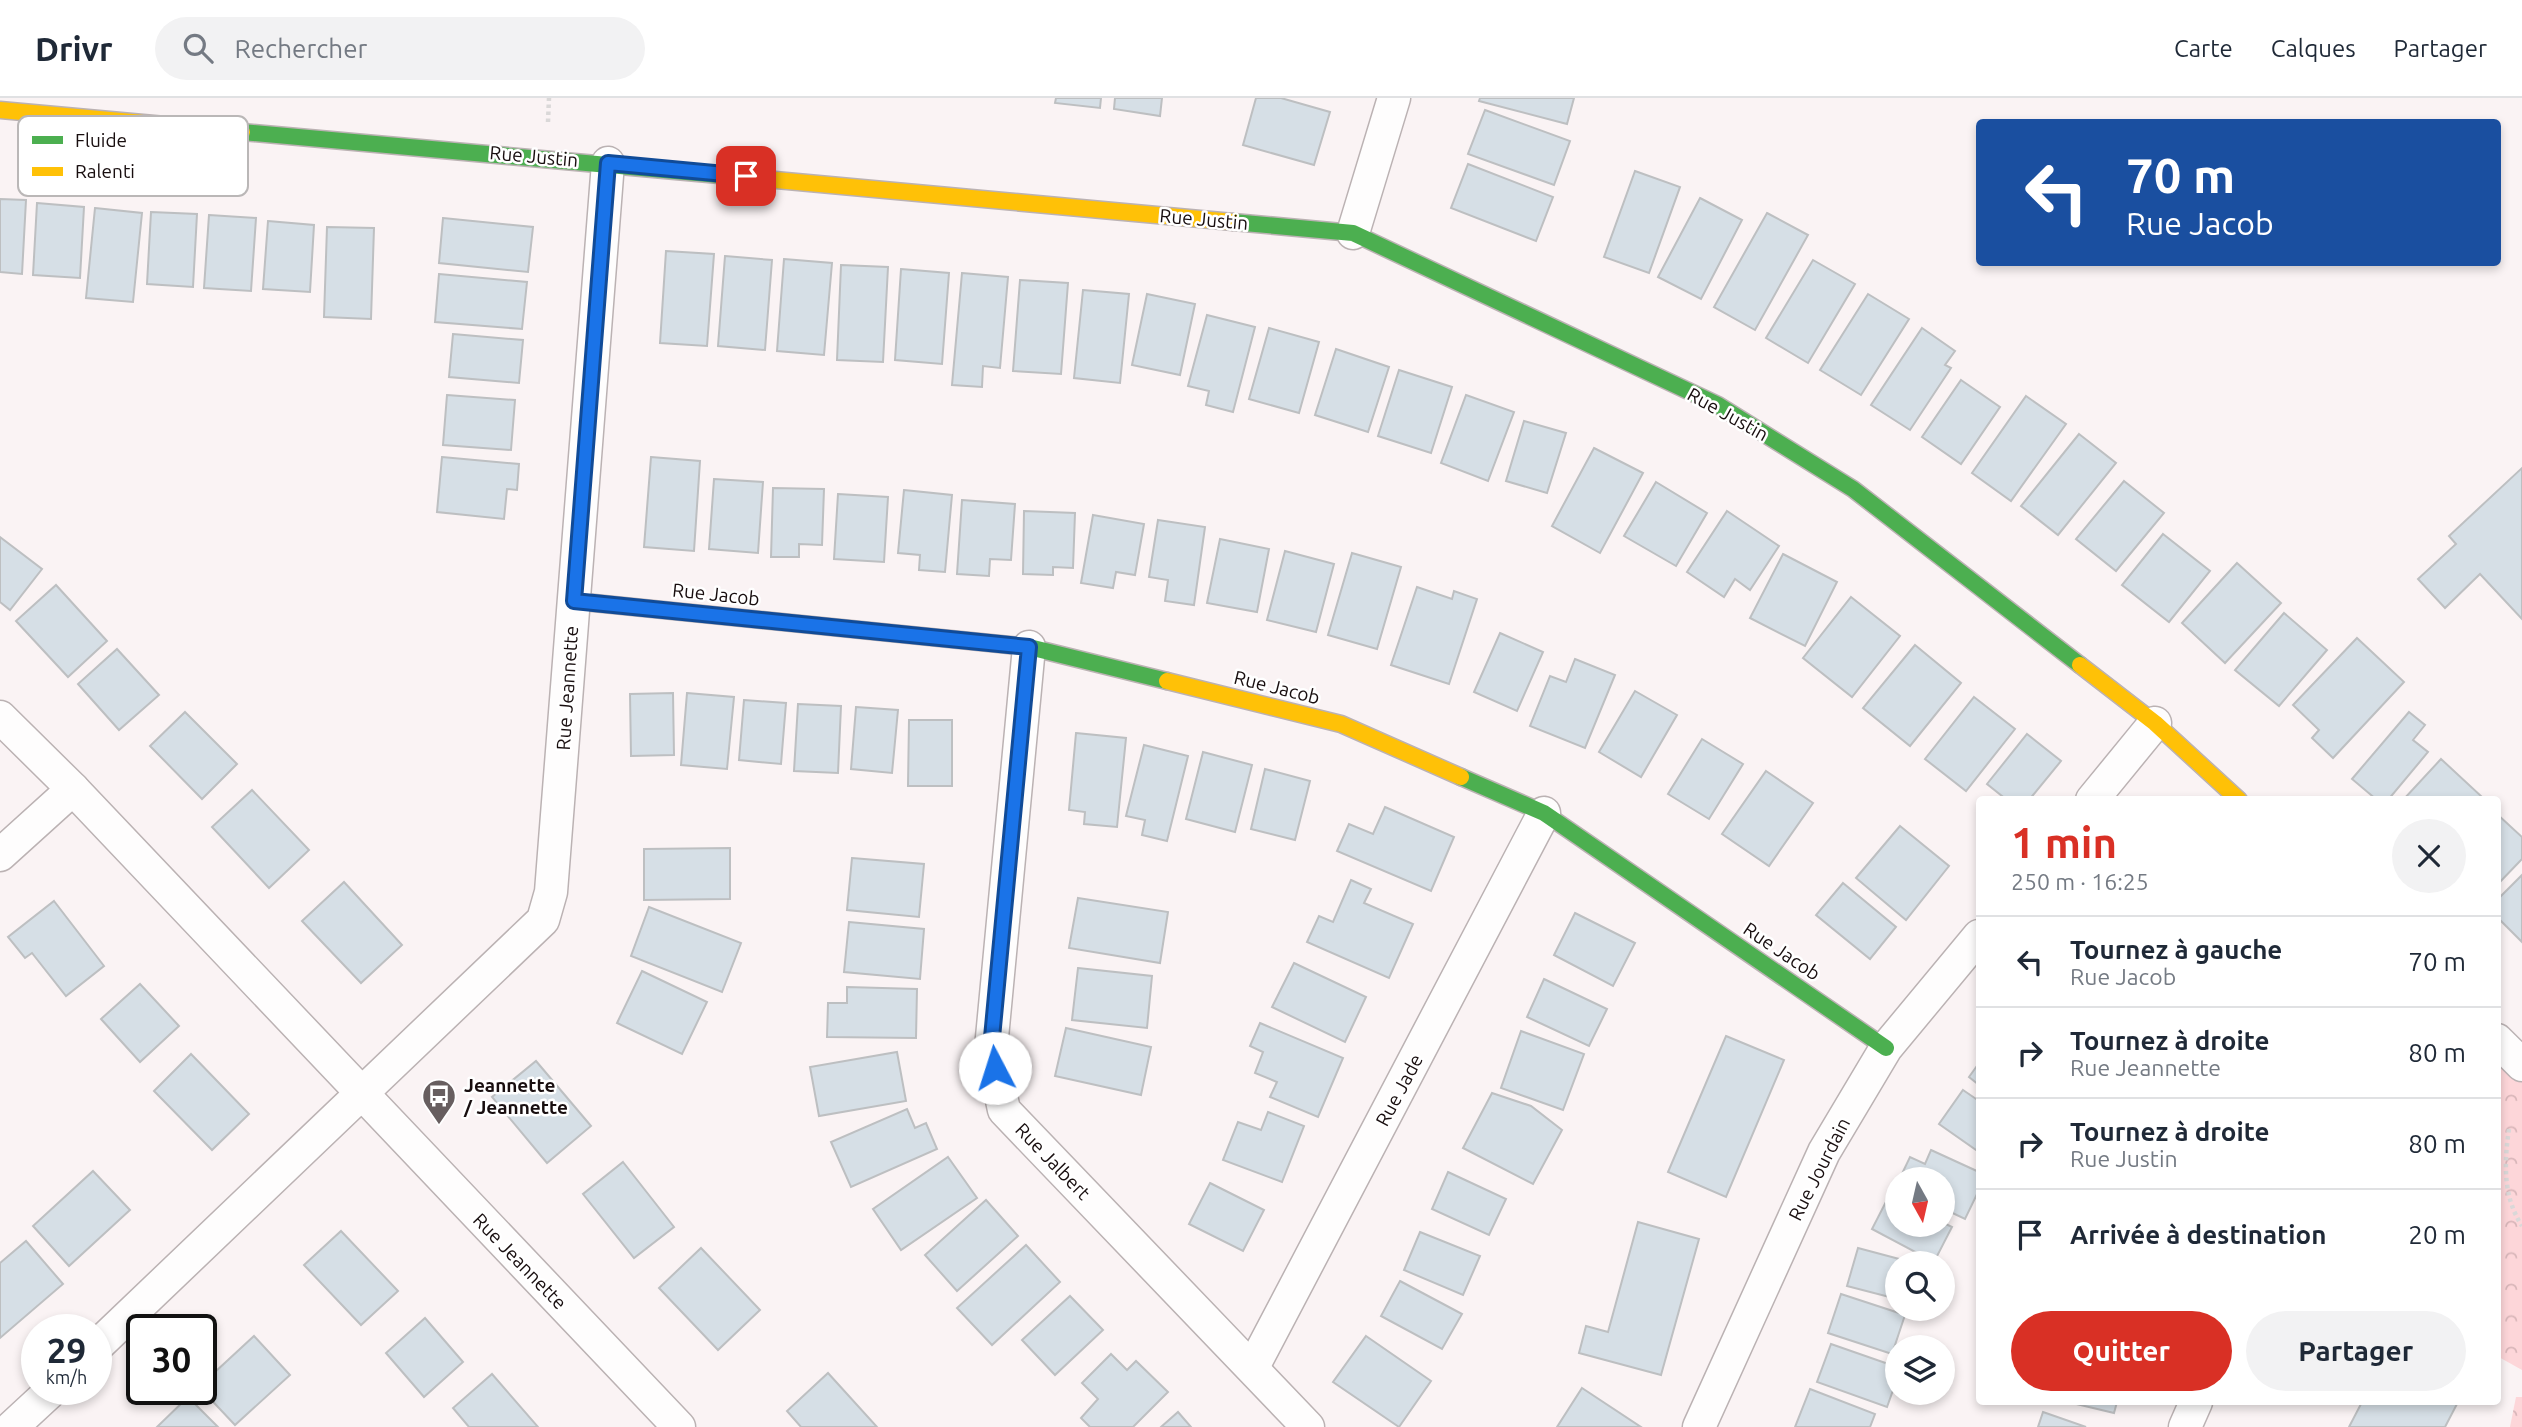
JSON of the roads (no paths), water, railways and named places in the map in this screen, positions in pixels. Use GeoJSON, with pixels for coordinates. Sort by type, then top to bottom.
{"type":"FeatureCollection","features":[{"type":"Feature","properties":{"kind":"street"},"geometry":{"type":"LineString","coordinates":[[1353,233],[1394,98]]}},
{"type":"Feature","properties":{"kind":"street","name":"Rue Justin"},"geometry":{"type":"LineString","coordinates":[[0,110],[69,116]]}},
{"type":"Feature","properties":{"kind":"street","name":"Rue Justin"},"geometry":{"type":"LineString","coordinates":[[248,132],[1353,233],[1718,405],[1853,489],[2155,723],[2235,796]]}},
{"type":"Feature","properties":{"kind":"street","name":"Rue Jeannette"},"geometry":{"type":"LineString","coordinates":[[112,1332],[543,920],[551,892],[608,163]]}},
{"type":"Feature","properties":{"kind":"street","name":"Rue Jacob"},"geometry":{"type":"LineString","coordinates":[[574,601],[1029,647],[1340,724],[1544,813],[1886,1048]]}},
{"type":"Feature","properties":{"kind":"street","name":"Rue Jalbert"},"geometry":{"type":"LineString","coordinates":[[1029,647],[991,1048],[1004,1110],[1308,1427]]}},
{"type":"Feature","properties":{"kind":"street","name":"Rue Jeannette"},"geometry":{"type":"LineString","coordinates":[[0,717],[73,789],[362,1094],[661,1421]]}},
{"type":"Feature","properties":{"kind":"street"},"geometry":{"type":"LineString","coordinates":[[2095,796],[2155,723]]}},
{"type":"Feature","properties":{"kind":"street"},"geometry":{"type":"LineString","coordinates":[[0,855],[73,789]]}},
{"type":"Feature","properties":{"kind":"street","name":"Rue Jade"},"geometry":{"type":"LineString","coordinates":[[1253,1367],[1544,813]]}},
{"type":"Feature","properties":{"kind":"street","name":"Rue Jourdain"},"geometry":{"type":"LineString","coordinates":[[1699,1427],[1824,1152],[1886,1048],[1976,940]]}},
{"type":"Feature","properties":{"kind":"street"},"geometry":{"type":"LineString","coordinates":[[12,1427],[36,1405]]}},
{"type":"Feature","properties":{"kind":"street"},"geometry":{"type":"LineString","coordinates":[[2185,1427],[2195,1405]]}},
{"type":"Feature","properties":{"kind":"place","name":"Jeannette / Jeannette"},"geometry":{"type":"Point","coordinates":[439,1126]}}]}
